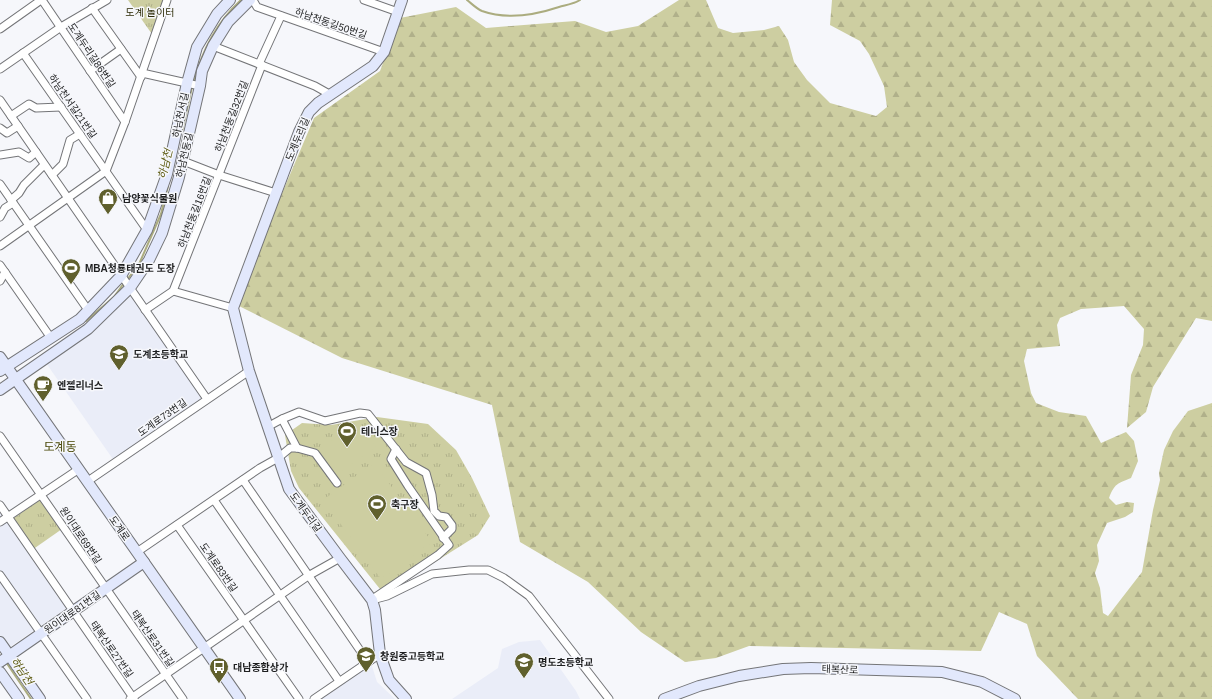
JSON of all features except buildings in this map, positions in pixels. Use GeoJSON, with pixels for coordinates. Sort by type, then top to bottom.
{"type":"FeatureCollection","features":[{"type":"Feature","properties":{"kind":"street","name":"도계두리길86번길"},"geometry":{"type":"LineString","coordinates":[[41,0],[125,122]]}},
{"type":"Feature","properties":{"kind":"street"},"geometry":{"type":"LineString","coordinates":[[0,29],[41,0]]}},
{"type":"Feature","properties":{"kind":"street"},"geometry":{"type":"LineString","coordinates":[[0,69],[61,27],[107,0]]}},
{"type":"Feature","properties":{"kind":"street"},"geometry":{"type":"LineString","coordinates":[[0,246],[106,171],[125,122],[167,0]]}},
{"type":"Feature","properties":{"kind":"street","name":"하남천서길"},"geometry":{"type":"LineString","coordinates":[[3,369],[80,319],[122,277],[147,230],[167,174],[197,47],[217,14],[230,0]]}},
{"type":"Feature","properties":{"kind":"street","name":"하남천동길50번길"},"geometry":{"type":"LineString","coordinates":[[251,0],[257,7],[384,52]]}},
{"type":"Feature","properties":{"kind":"street","name":"하남천동길"},"geometry":{"type":"LineString","coordinates":[[0,390],[88,329],[129,286],[149,260],[162,233],[183,161],[202,71],[213,46],[228,22],[251,0]]}},
{"type":"Feature","properties":{"kind":"street"},"geometry":{"type":"LineString","coordinates":[[364,0],[398,12]]}},
{"type":"Feature","properties":{"kind":"street","name":"도계두리길"},"geometry":{"type":"LineString","coordinates":[[402,0],[384,52],[373,66],[318,103],[309,112],[299,132],[233,308],[249,371],[269,426],[289,489],[372,600],[375,610],[380,654],[389,680],[406,699]]}},
{"type":"Feature","properties":{"kind":"street"},"geometry":{"type":"LineString","coordinates":[[92,8],[141,75],[199,86]]}},
{"type":"Feature","properties":{"kind":"street","name":"하남천동길32번길"},"geometry":{"type":"LineString","coordinates":[[219,175],[281,16]]}},
{"type":"Feature","properties":{"kind":"street"},"geometry":{"type":"LineString","coordinates":[[213,46],[315,86],[331,95]]}},
{"type":"Feature","properties":{"kind":"street"},"geometry":{"type":"LineString","coordinates":[[90,71],[121,49]]}},
{"type":"Feature","properties":{"kind":"street","name":"하남천서길21번길"},"geometry":{"type":"LineString","coordinates":[[23,53],[147,230]]}},
{"type":"Feature","properties":{"kind":"street"},"geometry":{"type":"LineString","coordinates":[[0,100],[206,399]]}},
{"type":"Feature","properties":{"kind":"street"},"geometry":{"type":"LineString","coordinates":[[11,116],[29,104],[36,108],[61,107]]}},
{"type":"Feature","properties":{"kind":"street"},"geometry":{"type":"LineString","coordinates":[[0,128],[7,133],[18,126]]}},
{"type":"Feature","properties":{"kind":"street"},"geometry":{"type":"LineString","coordinates":[[52,175],[63,164],[70,140],[80,134]]}},
{"type":"Feature","properties":{"kind":"street"},"geometry":{"type":"LineString","coordinates":[[0,155],[19,152],[29,158],[36,152]]}},
{"type":"Feature","properties":{"kind":"street"},"geometry":{"type":"LineString","coordinates":[[183,161],[219,175],[276,193]]}},
{"type":"Feature","properties":{"kind":"street"},"geometry":{"type":"LineString","coordinates":[[0,217],[5,208],[19,193],[24,185],[44,165]]}},
{"type":"Feature","properties":{"kind":"street","name":"하남천동길16번길"},"geometry":{"type":"LineString","coordinates":[[173,291],[219,175]]}},
{"type":"Feature","properties":{"kind":"street"},"geometry":{"type":"LineString","coordinates":[[0,184],[88,310]]}},
{"type":"Feature","properties":{"kind":"street"},"geometry":{"type":"LineString","coordinates":[[0,265],[51,338]]}},
{"type":"Feature","properties":{"kind":"street"},"geometry":{"type":"LineString","coordinates":[[0,280],[5,272]]}},
{"type":"Feature","properties":{"kind":"street"},"geometry":{"type":"LineString","coordinates":[[145,310],[173,291],[233,308]]}},
{"type":"Feature","properties":{"kind":"street"},"geometry":{"type":"LineString","coordinates":[[80,319],[88,329]]}},
{"type":"Feature","properties":{"kind":"street","name":"도계로"},"geometry":{"type":"LineString","coordinates":[[0,357],[3,369],[15,379],[240,699]]}},
{"type":"Feature","properties":{"kind":"street","name":"도계로73번길"},"geometry":{"type":"LineString","coordinates":[[88,482],[206,399],[249,371]]}},
{"type":"Feature","properties":{"kind":"street"},"geometry":{"type":"LineString","coordinates":[[269,426],[299,412],[325,421],[360,413],[368,414],[406,462],[426,473],[432,495],[434,511],[439,516],[446,517],[452,525],[452,529],[443,538]]}},
{"type":"Feature","properties":{"kind":"street"},"geometry":{"type":"LineString","coordinates":[[282,419],[297,448]]}},
{"type":"Feature","properties":{"kind":"street","name":"원이대로69번길"},"geometry":{"type":"LineString","coordinates":[[0,436],[106,589]]}},
{"type":"Feature","properties":{"kind":"street"},"geometry":{"type":"LineString","coordinates":[[137,552],[260,468],[278,458],[290,448],[297,448],[315,453],[337,483]]}},
{"type":"Feature","properties":{"kind":"street"},"geometry":{"type":"LineString","coordinates":[[372,600],[438,555],[449,545],[391,459],[396,449]]}},
{"type":"Feature","properties":{"kind":"street"},"geometry":{"type":"LineString","coordinates":[[0,522],[78,469]]}},
{"type":"Feature","properties":{"kind":"street"},"geometry":{"type":"LineString","coordinates":[[242,480],[368,662]]}},
{"type":"Feature","properties":{"kind":"street"},"geometry":{"type":"LineString","coordinates":[[214,500],[339,681]]}},
{"type":"Feature","properties":{"kind":"street"},"geometry":{"type":"LineString","coordinates":[[0,505],[73,611]]}},
{"type":"Feature","properties":{"kind":"street","name":"도계로83번길"},"geometry":{"type":"LineString","coordinates":[[177,525],[299,699]]}},
{"type":"Feature","properties":{"kind":"street"},"geometry":{"type":"LineString","coordinates":[[132,698],[308,576],[340,558]]}},
{"type":"Feature","properties":{"kind":"street","name":"원이대로81번길"},"geometry":{"type":"LineString","coordinates":[[6,658],[144,562]]}},
{"type":"Feature","properties":{"kind":"street"},"geometry":{"type":"LineString","coordinates":[[372,600],[387,596],[432,574],[469,570],[488,570],[504,578],[529,596],[609,699]]}},
{"type":"Feature","properties":{"kind":"street"},"geometry":{"type":"LineString","coordinates":[[0,575],[87,699]]}},
{"type":"Feature","properties":{"kind":"street","name":"태복산로31번길"},"geometry":{"type":"LineString","coordinates":[[106,589],[183,699]]}},
{"type":"Feature","properties":{"kind":"street","name":"태복산로27번길"},"geometry":{"type":"LineString","coordinates":[[73,611],[132,698]]}},
{"type":"Feature","properties":{"kind":"street"},"geometry":{"type":"LineString","coordinates":[[0,642],[6,658],[40,699]]}},
{"type":"Feature","properties":{"kind":"street"},"geometry":{"type":"LineString","coordinates":[[314,699],[380,654]]}},
{"type":"Feature","properties":{"kind":"street","name":"태복산로"},"geometry":{"type":"LineString","coordinates":[[664,699],[699,686],[739,676],[811,668],[942,672],[982,682],[1016,699]]}},
{"type":"Feature","properties":{"kind":"street"},"geometry":{"type":"LineString","coordinates":[[0,672],[19,699]]}},
{"type":"Feature","properties":{"kind":"shaded area","name":"도계초등학교"},"geometry":{"type":"Polygon","coordinates":[[[130,288],[207,399],[117,465],[44,360],[130,288]]]}},
{"type":"Feature","properties":{"kind":"shaded area"},"geometry":{"type":"Polygon","coordinates":[[[0,509],[68,607],[7,649],[0,640],[0,509]]]}},
{"type":"Feature","properties":{"kind":"shaded area","name":"명도초등학교"},"geometry":{"type":"Polygon","coordinates":[[[540,640],[580,699],[452,699],[498,668],[502,649],[519,642],[540,640]]]}},
{"type":"Feature","properties":{"kind":"shaded area","name":"창원중고등학교"},"geometry":{"type":"Polygon","coordinates":[[[371,663],[377,682],[395,699],[321,699],[371,663]]]}},
{"type":"Feature","properties":{"kind":"green space","name":"도계 놀이터"},"geometry":{"type":"Polygon","coordinates":[[[128,0],[167,0],[154,37],[128,0]]]}},
{"type":"Feature","properties":{"kind":"green space"},"geometry":{"type":"Polygon","coordinates":[[[679,0],[706,0],[718,28],[733,33],[764,30],[779,26],[788,40],[794,62],[807,80],[830,103],[876,116],[887,107],[884,86],[869,54],[860,41],[830,25],[832,0],[1212,0],[1212,321],[1196,318],[1153,387],[1146,412],[1127,428],[1131,375],[1143,345],[1144,329],[1124,306],[1081,309],[1060,318],[1057,325],[1060,346],[1027,349],[1024,361],[1031,393],[1036,403],[1059,412],[1086,416],[1101,443],[1126,432],[1134,441],[1138,461],[1131,478],[1117,485],[1113,489],[1109,498],[1116,505],[1127,502],[1134,503],[1133,512],[1125,517],[1107,523],[1097,545],[1099,561],[1095,573],[1100,588],[1103,613],[1108,616],[1142,572],[1160,480],[1159,473],[1164,450],[1173,431],[1188,411],[1212,403],[1212,699],[1078,699],[1037,656],[1027,624],[999,612],[981,651],[749,646],[716,658],[685,662],[641,632],[588,582],[520,542],[492,405],[342,358],[235,304],[314,118],[380,71],[400,18],[456,7],[486,28],[575,21],[606,32],[638,26],[679,0]]]}},
{"type":"Feature","properties":{"kind":"green space"},"geometry":{"type":"Polygon","coordinates":[[[377,417],[428,424],[456,450],[472,478],[490,516],[478,535],[384,594],[299,488],[291,471],[285,435],[302,423],[331,425],[377,417]]]}},
{"type":"Feature","properties":{"kind":"green space","name":"테니스장"},"geometry":{"type":"Polygon","coordinates":[[[358,422],[376,447],[336,475],[318,450],[358,422]]]}},
{"type":"Feature","properties":{"kind":"green space","name":"축구장"},"geometry":{"type":"Polygon","coordinates":[[[374,463],[432,542],[381,579],[323,500],[374,463]]]}},
{"type":"Feature","properties":{"kind":"green space"},"geometry":{"type":"Polygon","coordinates":[[[41,499],[62,529],[32,550],[11,520],[41,499]]]}},
{"type":"Feature","properties":{"kind":"waterway","name":"하남천"},"geometry":{"type":"LineString","coordinates":[[194,82],[201,59],[211,38],[224,18],[241,0]]}},
{"type":"Feature","properties":{"kind":"waterway","name":"하남천"},"geometry":{"type":"LineString","coordinates":[[467,0],[482,11],[492,14],[511,16],[540,12],[580,0]]}},
{"type":"Feature","properties":{"kind":"waterway","name":"하남천"},"geometry":{"type":"LineString","coordinates":[[182,131],[192,87]]}},
{"type":"Feature","properties":{"kind":"waterway","name":"하남천"},"geometry":{"type":"LineString","coordinates":[[127,280],[140,262],[161,214],[168,186]]}},
{"type":"Feature","properties":{"kind":"waterway","name":"하남천"},"geometry":{"type":"LineString","coordinates":[[86,321],[114,297],[124,283]]}},
{"type":"Feature","properties":{"kind":"waterway","name":"하남천"},"geometry":{"type":"LineString","coordinates":[[6,662],[31,699]]}},
{"type":"Feature","properties":{"kind":"place","name":"남양꽃식물원"},"geometry":{"type":"Point","coordinates":[108,215]}},
{"type":"Feature","properties":{"kind":"place","name":"MBA청룡태권도 도장"},"geometry":{"type":"Point","coordinates":[71,285]}},
{"type":"Feature","properties":{"kind":"place","name":"도계초등학교"},"geometry":{"type":"Point","coordinates":[119,371]}},
{"type":"Feature","properties":{"kind":"place","name":"엔젤리너스"},"geometry":{"type":"Point","coordinates":[43,402]}},
{"type":"Feature","properties":{"kind":"place","name":"테니스장"},"geometry":{"type":"Point","coordinates":[347,448]}},
{"type":"Feature","properties":{"kind":"place","name":"축구장"},"geometry":{"type":"Point","coordinates":[377,521]}},
{"type":"Feature","properties":{"kind":"place","name":"창원중고등학교"},"geometry":{"type":"Point","coordinates":[366,673]}},
{"type":"Feature","properties":{"kind":"place","name":"명도초등학교"},"geometry":{"type":"Point","coordinates":[524,679]}},
{"type":"Feature","properties":{"kind":"place","name":"대남종합상가"},"geometry":{"type":"Point","coordinates":[219,684]}},
{"type":"Feature","properties":{"kind":"district","name":"도계동"},"geometry":{"type":"Point","coordinates":[60,447]}}]}
